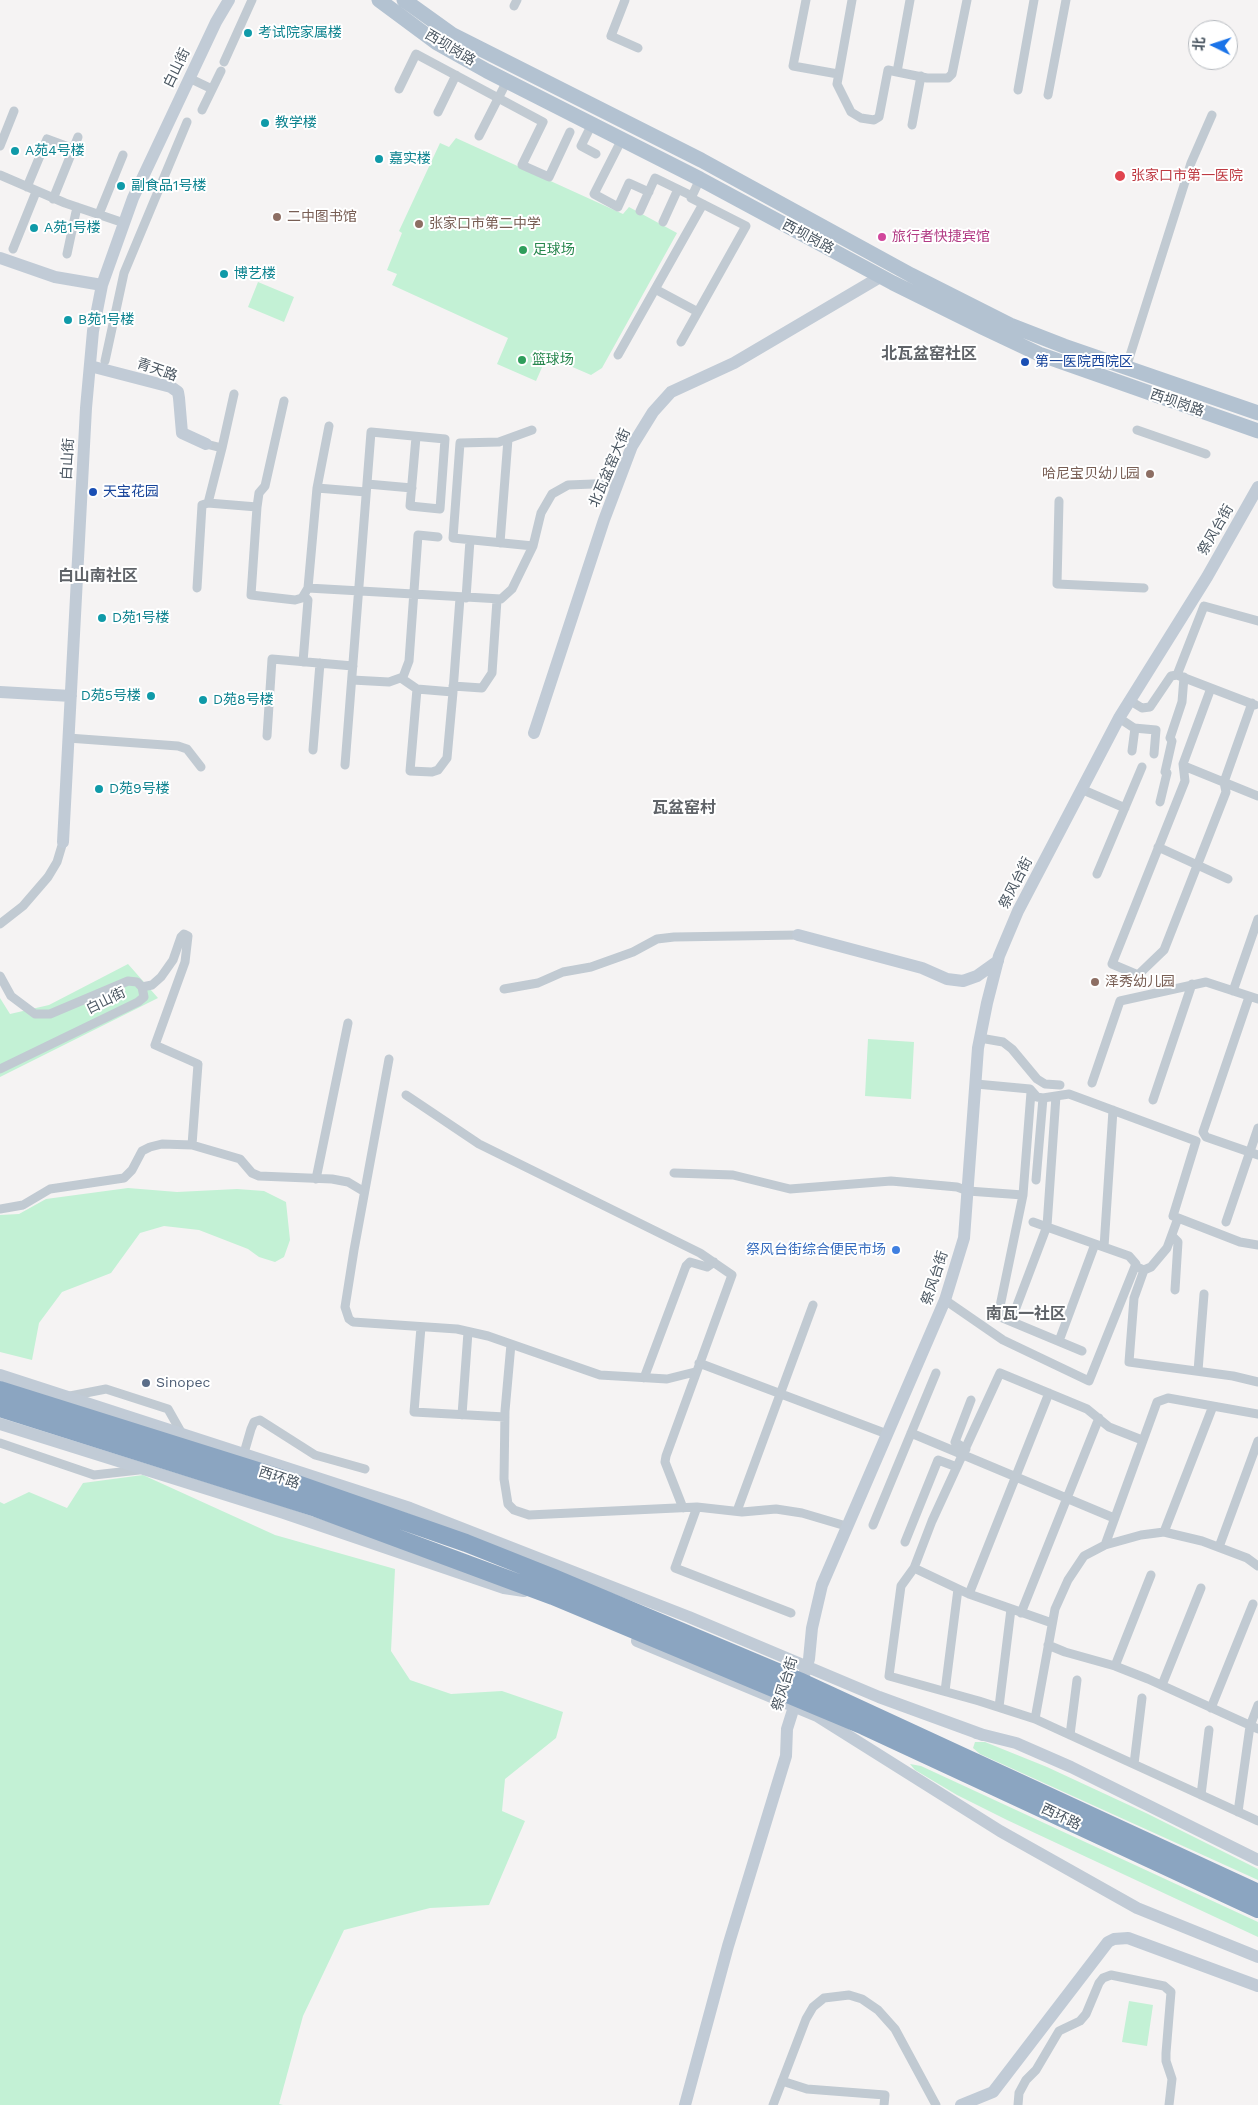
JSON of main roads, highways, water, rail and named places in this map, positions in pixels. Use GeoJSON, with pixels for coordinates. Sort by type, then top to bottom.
{"type":"FeatureCollection","features":[{"type":"Feature","properties":{"kind":"highway","name":"西环路"},"geometry":{"type":"LineString","coordinates":[[0,1390],[277,1477],[510,1561],[556,1572],[800,1681],[1258,1909]]}},
{"type":"Feature","properties":{"kind":"highway","name":"西环路"},"geometry":{"type":"LineString","coordinates":[[0,1408],[316,1508],[870,1717],[1258,1893]]}},
{"type":"Feature","properties":{"kind":"main road","name":"白山街"},"geometry":{"type":"LineString","coordinates":[[64,842],[70,696],[93,330],[102,285],[132,198],[216,22],[230,0]]}},
{"type":"Feature","properties":{"kind":"main road","name":"西坝岗路"},"geometry":{"type":"LineString","coordinates":[[379,0],[437,43],[457,54],[481,59],[708,164],[887,262],[1010,325],[1126,368],[1258,413]]}},
{"type":"Feature","properties":{"kind":"main road","name":"西坝岗路"},"geometry":{"type":"LineString","coordinates":[[404,0],[453,35],[507,81],[700,179],[880,277],[1039,354],[1258,431]]}},
{"type":"Feature","properties":{"kind":"main road"},"geometry":{"type":"LineString","coordinates":[[0,258],[55,277],[102,285]]}},
{"type":"Feature","properties":{"kind":"main road"},"geometry":{"type":"LineString","coordinates":[[880,277],[887,262]]}},
{"type":"Feature","properties":{"kind":"main road","name":"北瓦盆窑大街"},"geometry":{"type":"LineString","coordinates":[[534,733],[618,483],[632,446],[653,412],[671,392],[734,363],[880,277]]}},
{"type":"Feature","properties":{"kind":"main road","name":"青天路"},"geometry":{"type":"LineString","coordinates":[[90,366],[171,387],[178,392],[182,433],[206,444]]}},
{"type":"Feature","properties":{"kind":"main road","name":"祭风台街"},"geometry":{"type":"LineString","coordinates":[[685,2105],[728,1946],[786,1756],[787,1728],[810,1659],[812,1628],[822,1585],[945,1300],[964,1238],[980,1038],[998,961],[1018,912],[1119,718],[1207,577],[1258,487]]}},
{"type":"Feature","properties":{"kind":"main road"},"geometry":{"type":"LineString","coordinates":[[0,692],[70,696]]}},
{"type":"Feature","properties":{"kind":"main road"},"geometry":{"type":"LineString","coordinates":[[798,934],[963,981],[977,976],[998,961]]}},
{"type":"Feature","properties":{"kind":"main road"},"geometry":{"type":"LineString","coordinates":[[0,1375],[181,1432],[410,1508],[556,1572]]}},
{"type":"Feature","properties":{"kind":"main road"},"geometry":{"type":"LineString","coordinates":[[41,1404],[70,1396]]}},
{"type":"Feature","properties":{"kind":"main road"},"geometry":{"type":"LineString","coordinates":[[0,1424],[284,1513],[504,1588],[553,1596]]}},
{"type":"Feature","properties":{"kind":"main road"},"geometry":{"type":"LineString","coordinates":[[410,1508],[510,1561]]}},
{"type":"Feature","properties":{"kind":"main road"},"geometry":{"type":"LineString","coordinates":[[870,1717],[983,1735],[1016,1743],[1071,1767],[1258,1860]]}},
{"type":"Feature","properties":{"kind":"main road"},"geometry":{"type":"LineString","coordinates":[[870,1717],[1000,1831],[1137,1908],[1258,1956]]}},
{"type":"Feature","properties":{"kind":"main road"},"geometry":{"type":"LineString","coordinates":[[961,2105],[994,2092],[1108,1942],[1114,1939],[1128,1938],[1258,1986]]}},
{"type":"Feature","properties":{"kind":"place","name":"考试院家属楼"},"geometry":{"type":"Point","coordinates":[248,33]}},
{"type":"Feature","properties":{"kind":"place","name":"教学楼"},"geometry":{"type":"Point","coordinates":[265,123]}},
{"type":"Feature","properties":{"kind":"place","name":"A苑4号楼"},"geometry":{"type":"Point","coordinates":[15,151]}},
{"type":"Feature","properties":{"kind":"place","name":"嘉实楼"},"geometry":{"type":"Point","coordinates":[379,159]}},
{"type":"Feature","properties":{"kind":"place","name":"张家口市第一医院"},"geometry":{"type":"Point","coordinates":[1120,176]}},
{"type":"Feature","properties":{"kind":"place","name":"副食品1号楼"},"geometry":{"type":"Point","coordinates":[121,186]}},
{"type":"Feature","properties":{"kind":"place","name":"二中图书馆"},"geometry":{"type":"Point","coordinates":[277,217]}},
{"type":"Feature","properties":{"kind":"place","name":"张家口市第二中学"},"geometry":{"type":"Point","coordinates":[419,224]}},
{"type":"Feature","properties":{"kind":"place","name":"A苑1号楼"},"geometry":{"type":"Point","coordinates":[34,228]}},
{"type":"Feature","properties":{"kind":"place","name":"旅行者快捷宾馆"},"geometry":{"type":"Point","coordinates":[882,237]}},
{"type":"Feature","properties":{"kind":"place","name":"足球场"},"geometry":{"type":"Point","coordinates":[523,250]}},
{"type":"Feature","properties":{"kind":"place","name":"博艺楼"},"geometry":{"type":"Point","coordinates":[224,274]}},
{"type":"Feature","properties":{"kind":"place","name":"B苑1号楼"},"geometry":{"type":"Point","coordinates":[68,320]}},
{"type":"Feature","properties":{"kind":"place","name":"篮球场"},"geometry":{"type":"Point","coordinates":[522,360]}},
{"type":"Feature","properties":{"kind":"place","name":"第一医院西院区"},"geometry":{"type":"Point","coordinates":[1025,362]}},
{"type":"Feature","properties":{"kind":"place","name":"哈尼宝贝幼儿园"},"geometry":{"type":"Point","coordinates":[1150,474]}},
{"type":"Feature","properties":{"kind":"place","name":"天宝花园"},"geometry":{"type":"Point","coordinates":[93,492]}},
{"type":"Feature","properties":{"kind":"place","name":"D苑1号楼"},"geometry":{"type":"Point","coordinates":[102,618]}},
{"type":"Feature","properties":{"kind":"place","name":"D苑5号楼"},"geometry":{"type":"Point","coordinates":[151,696]}},
{"type":"Feature","properties":{"kind":"place","name":"D苑8号楼"},"geometry":{"type":"Point","coordinates":[203,700]}},
{"type":"Feature","properties":{"kind":"place","name":"D苑9号楼"},"geometry":{"type":"Point","coordinates":[99,789]}},
{"type":"Feature","properties":{"kind":"place","name":"泽秀幼儿园"},"geometry":{"type":"Point","coordinates":[1095,982]}},
{"type":"Feature","properties":{"kind":"place","name":"祭风台街综合便民市场"},"geometry":{"type":"Point","coordinates":[896,1250]}},
{"type":"Feature","properties":{"kind":"place","name":"Sinopec"},"geometry":{"type":"Point","coordinates":[146,1383]}},
{"type":"Feature","properties":{"kind":"district","name":"北瓦盆窑社区"},"geometry":{"type":"Point","coordinates":[929,354]}},
{"type":"Feature","properties":{"kind":"district","name":"白山南社区"},"geometry":{"type":"Point","coordinates":[98,576]}},
{"type":"Feature","properties":{"kind":"district","name":"瓦盆窑村"},"geometry":{"type":"Point","coordinates":[684,808]}},
{"type":"Feature","properties":{"kind":"district","name":"南瓦一社区"},"geometry":{"type":"Point","coordinates":[1026,1314]}}]}
